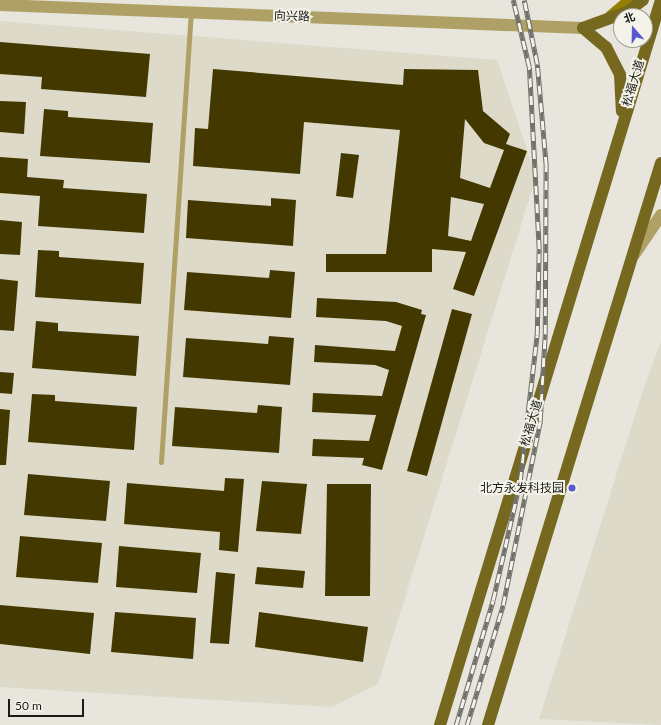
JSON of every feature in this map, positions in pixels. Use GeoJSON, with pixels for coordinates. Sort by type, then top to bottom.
{"type":"FeatureCollection","features":[{"type":"Feature","properties":{"kind":"main road"},"geometry":{"type":"LineString","coordinates":[[607,20],[630,0]]}},
{"type":"Feature","properties":{"kind":"main road"},"geometry":{"type":"LineString","coordinates":[[584,28],[627,12],[643,0]]}},
{"type":"Feature","properties":{"kind":"main road","name":"松福大道"},"geometry":{"type":"LineString","coordinates":[[440,725],[622,121],[660,0]]}},
{"type":"Feature","properties":{"kind":"main road","name":"松福大道"},"geometry":{"type":"LineString","coordinates":[[584,28],[606,46],[620,75],[622,121]]}},
{"type":"Feature","properties":{"kind":"main road"},"geometry":{"type":"LineString","coordinates":[[488,725],[661,163]]}},
{"type":"Feature","properties":{"kind":"street","name":"向兴路"},"geometry":{"type":"LineString","coordinates":[[0,5],[584,28]]}},
{"type":"Feature","properties":{"kind":"street"},"geometry":{"type":"LineString","coordinates":[[631,260],[661,215]]}},
{"type":"Feature","properties":{"kind":"lane"},"geometry":{"type":"LineString","coordinates":[[162,462],[191,12]]}},
{"type":"Feature","properties":{"kind":"shaded area"},"geometry":{"type":"Polygon","coordinates":[[[0,21],[497,60],[536,177],[378,684],[332,707],[0,687],[0,21]]]}},
{"type":"Feature","properties":{"kind":"shaded area"},"geometry":{"type":"Polygon","coordinates":[[[661,342],[661,725],[539,719],[646,381],[661,342]]]}},
{"type":"Feature","properties":{"kind":"building"},"geometry":{"type":"Polygon","coordinates":[[[0,42],[150,54],[146,97],[41,89],[42,77],[0,74],[0,42]]]}},
{"type":"Feature","properties":{"kind":"building"},"geometry":{"type":"Polygon","coordinates":[[[213,69],[403,85],[404,69],[478,70],[483,111],[510,134],[506,144],[527,151],[474,296],[453,289],[466,252],[432,249],[432,272],[326,272],[326,254],[386,254],[400,130],[304,122],[300,174],[193,166],[195,128],[208,129],[213,69]],[[465,119],[460,178],[490,188],[504,150],[484,143],[465,119]],[[451,197],[448,236],[471,241],[484,204],[451,197]]]}},
{"type":"Feature","properties":{"kind":"building"},"geometry":{"type":"Polygon","coordinates":[[[0,101],[26,102],[24,134],[0,132],[0,101]]]}},
{"type":"Feature","properties":{"kind":"building"},"geometry":{"type":"Polygon","coordinates":[[[44,109],[68,111],[68,117],[153,123],[150,163],[40,156],[44,109]]]}},
{"type":"Feature","properties":{"kind":"building"},"geometry":{"type":"Polygon","coordinates":[[[341,153],[359,155],[353,198],[336,196],[341,153]]]}},
{"type":"Feature","properties":{"kind":"building"},"geometry":{"type":"Polygon","coordinates":[[[0,157],[28,159],[27,177],[64,180],[63,188],[147,194],[144,233],[38,226],[40,196],[0,193],[0,157]]]}},
{"type":"Feature","properties":{"kind":"building"},"geometry":{"type":"Polygon","coordinates":[[[271,198],[296,200],[293,246],[186,238],[188,200],[271,206],[271,198]]]}},
{"type":"Feature","properties":{"kind":"building"},"geometry":{"type":"Polygon","coordinates":[[[0,220],[22,222],[20,255],[0,254],[0,220]]]}},
{"type":"Feature","properties":{"kind":"building"},"geometry":{"type":"Polygon","coordinates":[[[38,250],[59,251],[59,257],[144,263],[141,304],[35,297],[38,250]]]}},
{"type":"Feature","properties":{"kind":"building"},"geometry":{"type":"Polygon","coordinates":[[[270,270],[295,272],[291,318],[184,310],[187,272],[269,278],[270,270]]]}},
{"type":"Feature","properties":{"kind":"building"},"geometry":{"type":"Polygon","coordinates":[[[0,279],[18,281],[14,331],[0,330],[0,279]]]}},
{"type":"Feature","properties":{"kind":"building"},"geometry":{"type":"Polygon","coordinates":[[[317,298],[396,302],[422,310],[421,314],[426,315],[382,470],[362,465],[364,458],[312,456],[313,439],[369,441],[376,415],[312,412],[313,393],[382,396],[389,370],[375,365],[314,362],[315,345],[395,351],[402,326],[386,321],[316,317],[317,298]]]}},
{"type":"Feature","properties":{"kind":"building"},"geometry":{"type":"Polygon","coordinates":[[[452,309],[472,314],[427,476],[407,471],[452,309]]]}},
{"type":"Feature","properties":{"kind":"building"},"geometry":{"type":"Polygon","coordinates":[[[36,321],[58,323],[58,331],[139,336],[136,376],[32,368],[36,321]]]}},
{"type":"Feature","properties":{"kind":"building"},"geometry":{"type":"Polygon","coordinates":[[[269,336],[294,338],[290,385],[183,377],[186,338],[268,344],[269,336]]]}},
{"type":"Feature","properties":{"kind":"building"},"geometry":{"type":"Polygon","coordinates":[[[0,372],[14,373],[12,394],[0,393],[0,372]]]}},
{"type":"Feature","properties":{"kind":"building"},"geometry":{"type":"Polygon","coordinates":[[[32,394],[55,395],[55,401],[137,407],[134,450],[28,442],[32,394]]]}},
{"type":"Feature","properties":{"kind":"building"},"geometry":{"type":"Polygon","coordinates":[[[258,405],[282,407],[279,453],[172,446],[175,407],[257,413],[258,405]]]}},
{"type":"Feature","properties":{"kind":"building"},"geometry":{"type":"Polygon","coordinates":[[[0,409],[10,410],[6,465],[0,465],[0,409]]]}},
{"type":"Feature","properties":{"kind":"building"},"geometry":{"type":"Polygon","coordinates":[[[28,474],[110,481],[106,521],[24,515],[28,474]]]}},
{"type":"Feature","properties":{"kind":"building"},"geometry":{"type":"Polygon","coordinates":[[[225,478],[244,479],[238,552],[219,550],[220,532],[124,524],[127,483],[224,491],[225,478]]]}},
{"type":"Feature","properties":{"kind":"building"},"geometry":{"type":"Polygon","coordinates":[[[262,481],[307,484],[301,534],[256,531],[262,481]]]}},
{"type":"Feature","properties":{"kind":"building"},"geometry":{"type":"Polygon","coordinates":[[[327,484],[371,484],[370,596],[325,596],[327,484]]]}},
{"type":"Feature","properties":{"kind":"building"},"geometry":{"type":"Polygon","coordinates":[[[20,536],[102,543],[98,583],[16,577],[20,536]]]}},
{"type":"Feature","properties":{"kind":"building"},"geometry":{"type":"Polygon","coordinates":[[[119,546],[201,553],[197,593],[116,587],[119,546]]]}},
{"type":"Feature","properties":{"kind":"building"},"geometry":{"type":"Polygon","coordinates":[[[257,567],[305,571],[303,588],[255,584],[257,567]]]}},
{"type":"Feature","properties":{"kind":"building"},"geometry":{"type":"Polygon","coordinates":[[[216,572],[235,574],[229,644],[210,643],[216,572]]]}},
{"type":"Feature","properties":{"kind":"building"},"geometry":{"type":"Polygon","coordinates":[[[0,605],[94,613],[90,654],[0,644],[0,605]]]}},
{"type":"Feature","properties":{"kind":"building"},"geometry":{"type":"Polygon","coordinates":[[[115,612],[196,618],[193,659],[111,652],[115,612]]]}},
{"type":"Feature","properties":{"kind":"building"},"geometry":{"type":"Polygon","coordinates":[[[259,612],[368,627],[363,662],[255,647],[259,612]]]}},
{"type":"Feature","properties":{"kind":"railway"},"geometry":{"type":"LineString","coordinates":[[456,725],[493,600],[520,481],[537,335],[539,249],[529,67],[513,0]]}},
{"type":"Feature","properties":{"kind":"railway"},"geometry":{"type":"LineString","coordinates":[[467,725],[503,605],[540,421],[545,334],[546,166],[537,64],[524,0]]}},
{"type":"Feature","properties":{"kind":"place","name":"北方永发科技园"},"geometry":{"type":"Point","coordinates":[572,488]}}]}
